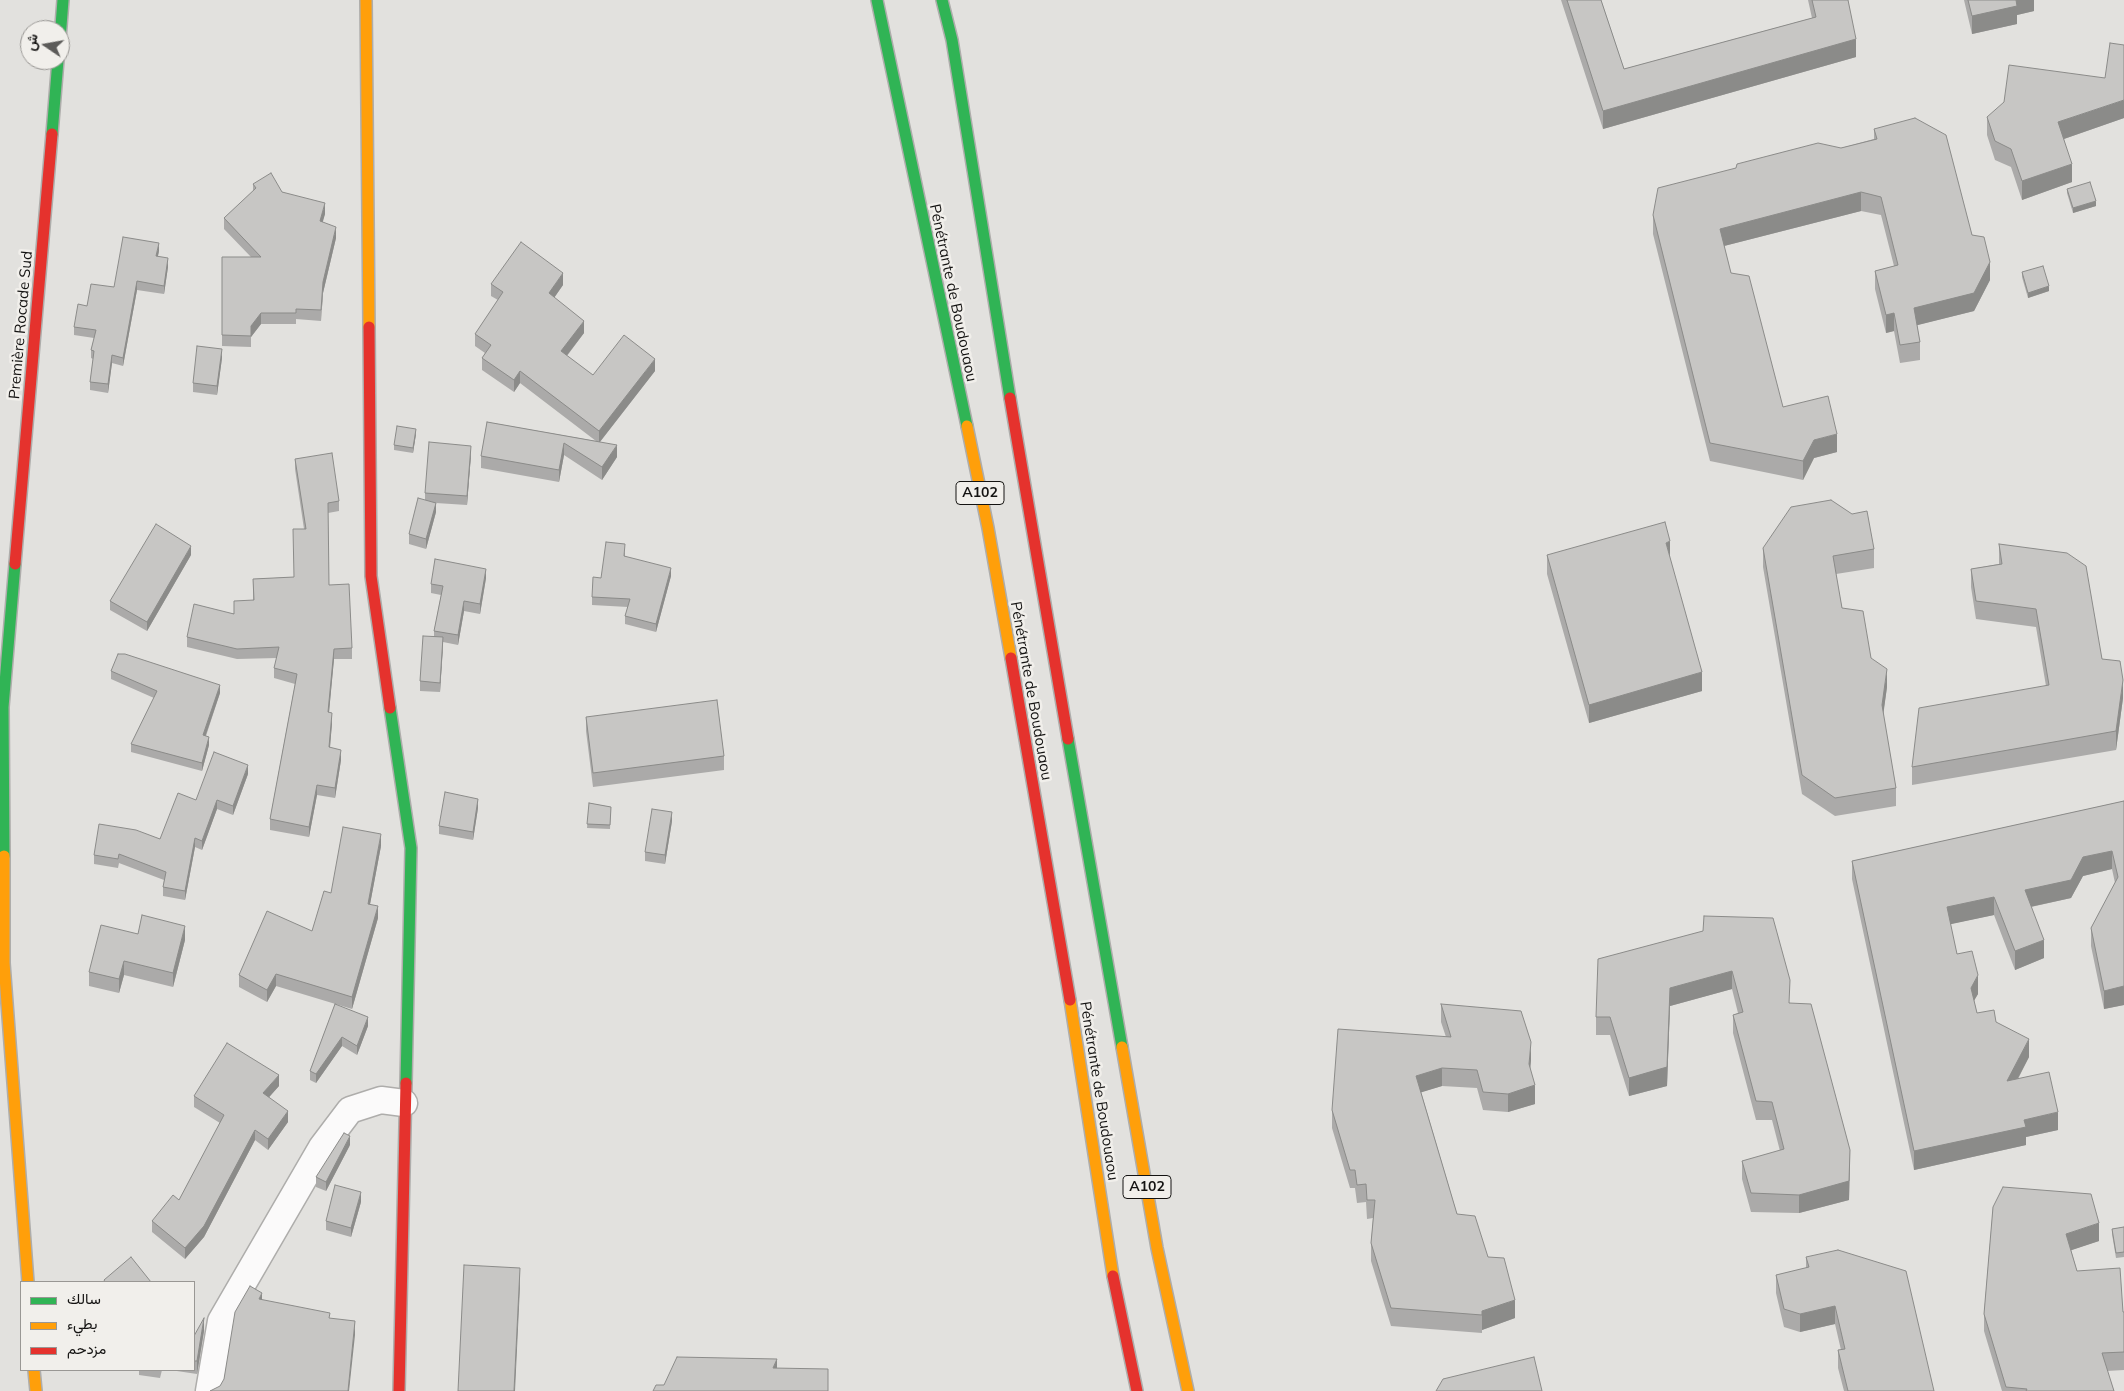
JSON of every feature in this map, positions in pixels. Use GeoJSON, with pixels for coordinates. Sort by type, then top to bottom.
{"type":"FeatureCollection","features":[{"type":"Feature","properties":{"kind":"main road"},"geometry":{"type":"LineString","coordinates":[[61,20],[63,0]]}},
{"type":"Feature","properties":{"kind":"main road"},"geometry":{"type":"LineString","coordinates":[[366,0],[371,576],[411,848],[399,1391]]}},
{"type":"Feature","properties":{"kind":"main road"},"geometry":{"type":"LineString","coordinates":[[866,0],[887,57]]}},
{"type":"Feature","properties":{"kind":"main road","name":"Pénétrante de Boudouaou"},"geometry":{"type":"LineString","coordinates":[[877,0],[887,57],[988,528],[1068,988],[1110,1259],[1137,1391]]}},
{"type":"Feature","properties":{"kind":"main road","name":"Pénétrante de Boudouaou"},"geometry":{"type":"LineString","coordinates":[[942,0],[956,60],[1031,527],[1158,1248],[1188,1391]]}},
{"type":"Feature","properties":{"kind":"main road","name":"Première Rocade Sud"},"geometry":{"type":"LineString","coordinates":[[28,1281],[4,963],[3,707],[57,70]]}},
{"type":"Feature","properties":{"kind":"main road"},"geometry":{"type":"LineString","coordinates":[[34,1371],[36,1391]]}},
{"type":"Feature","properties":{"kind":"street"},"geometry":{"type":"LineString","coordinates":[[209,1391],[221,1321],[322,1147],[350,1110],[381,1100],[404,1103]]}},
{"type":"Feature","properties":{"kind":"building"},"geometry":{"type":"Polygon","coordinates":[[[1567,0],[1601,0],[1624,69],[1816,17],[1812,0],[1848,0],[1856,39],[1603,111],[1567,0]]]}},
{"type":"Feature","properties":{"kind":"building"},"geometry":{"type":"Polygon","coordinates":[[[1968,0],[2016,0],[2017,6],[1972,16],[1968,0]]]}},
{"type":"Feature","properties":{"kind":"building"},"geometry":{"type":"Polygon","coordinates":[[[2110,43],[2124,45],[2124,100],[2058,122],[2072,164],[2022,181],[2011,149],[1995,141],[1987,117],[2004,102],[2009,65],[2105,78],[2110,43]]]}},
{"type":"Feature","properties":{"kind":"building"},"geometry":{"type":"Polygon","coordinates":[[[1915,118],[1946,135],[1972,235],[1984,237],[1990,262],[1974,293],[1914,308],[1920,342],[1900,345],[1894,313],[1886,315],[1875,271],[1898,265],[1881,197],[1861,192],[1720,229],[1731,273],[1749,276],[1783,407],[1828,396],[1837,434],[1814,440],[1803,461],[1710,443],[1653,215],[1658,188],[1736,168],[1737,164],[1818,143],[1841,148],[1877,139],[1874,129],[1915,118]]]}},
{"type":"Feature","properties":{"kind":"building"},"geometry":{"type":"Polygon","coordinates":[[[271,173],[282,192],[325,203],[320,221],[336,227],[323,282],[321,310],[296,309],[296,313],[261,313],[251,326],[251,336],[222,335],[222,257],[261,257],[224,218],[256,188],[253,184],[271,173]]]}},
{"type":"Feature","properties":{"kind":"building"},"geometry":{"type":"Polygon","coordinates":[[[2090,182],[2096,201],[2073,208],[2067,189],[2090,182]]]}},
{"type":"Feature","properties":{"kind":"building"},"geometry":{"type":"Polygon","coordinates":[[[123,237],[159,243],[156,256],[168,258],[164,286],[137,281],[123,358],[112,355],[108,384],[90,382],[94,351],[91,350],[96,330],[74,327],[78,304],[87,306],[91,284],[114,287],[123,237]]]}},
{"type":"Feature","properties":{"kind":"building"},"geometry":{"type":"Polygon","coordinates":[[[521,242],[563,273],[549,293],[584,321],[561,351],[593,375],[624,335],[655,359],[599,431],[520,371],[514,380],[482,358],[491,345],[475,334],[503,292],[491,284],[521,242]]]}},
{"type":"Feature","properties":{"kind":"building"},"geometry":{"type":"Polygon","coordinates":[[[2043,266],[2049,286],[2028,293],[2022,272],[2043,266]]]}},
{"type":"Feature","properties":{"kind":"building"},"geometry":{"type":"Polygon","coordinates":[[[197,346],[222,349],[217,386],[193,383],[197,346]]]}},
{"type":"Feature","properties":{"kind":"building"},"geometry":{"type":"Polygon","coordinates":[[[487,422],[617,445],[602,467],[564,443],[559,470],[481,456],[487,422]]]}},
{"type":"Feature","properties":{"kind":"building"},"geometry":{"type":"Polygon","coordinates":[[[397,426],[416,429],[413,448],[394,445],[397,426]]]}},
{"type":"Feature","properties":{"kind":"building"},"geometry":{"type":"Polygon","coordinates":[[[429,442],[471,446],[467,496],[425,493],[429,442]]]}},
{"type":"Feature","properties":{"kind":"building"},"geometry":{"type":"Polygon","coordinates":[[[332,453],[339,501],[328,503],[329,585],[349,584],[352,648],[334,649],[328,712],[332,713],[329,747],[341,750],[335,788],[317,785],[309,827],[270,819],[297,674],[274,668],[279,647],[237,649],[187,637],[194,604],[234,614],[234,601],[254,600],[253,579],[294,577],[293,529],[306,529],[295,459],[332,453]]]}},
{"type":"Feature","properties":{"kind":"building"},"geometry":{"type":"Polygon","coordinates":[[[418,498],[436,503],[426,539],[409,534],[418,498]]]}},
{"type":"Feature","properties":{"kind":"building"},"geometry":{"type":"Polygon","coordinates":[[[1831,500],[1852,514],[1867,511],[1874,549],[1833,556],[1842,608],[1863,611],[1871,658],[1887,669],[1882,705],[1896,788],[1835,798],[1802,775],[1763,548],[1791,507],[1831,500]]]}},
{"type":"Feature","properties":{"kind":"building"},"geometry":{"type":"Polygon","coordinates":[[[1665,522],[1670,541],[1666,543],[1702,672],[1589,705],[1547,555],[1665,522]]]}},
{"type":"Feature","properties":{"kind":"building"},"geometry":{"type":"Polygon","coordinates":[[[156,524],[191,546],[147,622],[110,601],[156,524]]]}},
{"type":"Feature","properties":{"kind":"building"},"geometry":{"type":"Polygon","coordinates":[[[606,542],[625,544],[624,556],[671,568],[656,624],[625,616],[630,599],[592,597],[593,577],[601,578],[606,542]]]}},
{"type":"Feature","properties":{"kind":"building"},"geometry":{"type":"Polygon","coordinates":[[[1999,544],[2067,553],[2086,566],[2102,659],[2120,661],[2123,680],[2116,731],[1912,767],[1919,708],[2049,685],[2036,609],[1976,601],[1971,569],[2002,564],[1999,544]]]}},
{"type":"Feature","properties":{"kind":"building"},"geometry":{"type":"Polygon","coordinates":[[[435,559],[486,569],[480,604],[464,601],[458,635],[434,631],[443,586],[431,584],[435,559]]]}},
{"type":"Feature","properties":{"kind":"building"},"geometry":{"type":"Polygon","coordinates":[[[423,636],[443,637],[440,683],[420,681],[423,636]]]}},
{"type":"Feature","properties":{"kind":"building"},"geometry":{"type":"Polygon","coordinates":[[[118,654],[125,654],[220,685],[203,735],[209,737],[202,763],[131,744],[157,691],[111,671],[118,654]]]}},
{"type":"Feature","properties":{"kind":"building"},"geometry":{"type":"Polygon","coordinates":[[[717,700],[724,756],[593,773],[586,717],[717,700]]]}},
{"type":"Feature","properties":{"kind":"building"},"geometry":{"type":"Polygon","coordinates":[[[214,752],[248,765],[233,806],[217,800],[202,841],[195,838],[185,891],[163,887],[166,872],[119,854],[118,859],[94,855],[99,824],[136,830],[160,839],[178,793],[196,800],[214,752]]]}},
{"type":"Feature","properties":{"kind":"building"},"geometry":{"type":"Polygon","coordinates":[[[445,792],[478,799],[473,832],[439,826],[445,792]]]}},
{"type":"Feature","properties":{"kind":"building"},"geometry":{"type":"Polygon","coordinates":[[[2124,801],[2124,986],[2104,991],[2091,928],[2118,877],[2112,851],[2083,857],[2071,880],[2025,890],[2044,940],[2015,951],[1994,897],[1947,907],[1957,954],[1972,951],[1978,975],[1971,988],[1977,1013],[1994,1010],[1996,1022],[2029,1039],[2007,1081],[2049,1072],[2058,1112],[2024,1120],[2026,1127],[1914,1151],[1852,861],[2124,801]]]}},
{"type":"Feature","properties":{"kind":"building"},"geometry":{"type":"Polygon","coordinates":[[[589,803],[611,807],[610,825],[587,824],[589,803]]]}},
{"type":"Feature","properties":{"kind":"building"},"geometry":{"type":"Polygon","coordinates":[[[652,809],[672,812],[665,855],[645,852],[652,809]]]}},
{"type":"Feature","properties":{"kind":"building"},"geometry":{"type":"Polygon","coordinates":[[[343,827],[381,834],[368,904],[378,906],[352,997],[276,974],[267,990],[239,975],[267,911],[312,931],[324,891],[331,893],[343,827]]]}},
{"type":"Feature","properties":{"kind":"building"},"geometry":{"type":"Polygon","coordinates":[[[142,915],[185,926],[173,973],[124,961],[119,979],[89,972],[101,925],[138,934],[142,915]]]}},
{"type":"Feature","properties":{"kind":"building"},"geometry":{"type":"Polygon","coordinates":[[[1704,916],[1773,918],[1790,980],[1789,1003],[1811,1004],[1850,1150],[1849,1181],[1799,1195],[1751,1193],[1742,1161],[1784,1149],[1772,1102],[1756,1101],[1733,1015],[1743,1012],[1732,971],[1670,988],[1667,1067],[1629,1078],[1610,1017],[1596,1017],[1598,959],[1703,931],[1704,916]]]}},
{"type":"Feature","properties":{"kind":"building"},"geometry":{"type":"Polygon","coordinates":[[[335,1004],[368,1017],[357,1046],[342,1037],[316,1074],[310,1071],[335,1004]]]}},
{"type":"Feature","properties":{"kind":"building"},"geometry":{"type":"Polygon","coordinates":[[[1441,1004],[1521,1011],[1531,1042],[1529,1064],[1535,1085],[1508,1094],[1483,1092],[1477,1070],[1442,1068],[1416,1076],[1457,1214],[1475,1216],[1488,1257],[1504,1258],[1515,1300],[1482,1311],[1482,1315],[1391,1308],[1371,1243],[1375,1200],[1367,1200],[1366,1184],[1357,1185],[1355,1170],[1350,1170],[1332,1110],[1338,1029],[1451,1037],[1441,1004]]]}},
{"type":"Feature","properties":{"kind":"building"},"geometry":{"type":"Polygon","coordinates":[[[227,1043],[279,1075],[263,1093],[288,1111],[268,1139],[255,1130],[204,1226],[185,1248],[152,1221],[173,1195],[179,1200],[224,1115],[194,1096],[227,1043]]]}},
{"type":"Feature","properties":{"kind":"building"},"geometry":{"type":"Polygon","coordinates":[[[344,1133],[350,1136],[326,1182],[316,1177],[344,1133]]]}},
{"type":"Feature","properties":{"kind":"building"},"geometry":{"type":"Polygon","coordinates":[[[335,1185],[361,1192],[351,1228],[326,1221],[335,1185]]]}},
{"type":"Feature","properties":{"kind":"building"},"geometry":{"type":"Polygon","coordinates":[[[2003,1187],[2091,1194],[2099,1223],[2066,1234],[2077,1271],[2120,1268],[2124,1312],[2124,1352],[2102,1353],[2114,1391],[2026,1391],[2027,1389],[2006,1387],[1984,1314],[1993,1207],[2003,1187]]]}},
{"type":"Feature","properties":{"kind":"building"},"geometry":{"type":"Polygon","coordinates":[[[2124,1227],[2124,1252],[2116,1253],[2112,1229],[2124,1227]]]}},
{"type":"Feature","properties":{"kind":"building"},"geometry":{"type":"Polygon","coordinates":[[[1838,1250],[1906,1271],[1934,1391],[1848,1391],[1838,1350],[1845,1349],[1835,1306],[1800,1314],[1784,1309],[1776,1275],[1809,1267],[1806,1257],[1838,1250]]]}},
{"type":"Feature","properties":{"kind":"building"},"geometry":{"type":"Polygon","coordinates":[[[131,1257],[150,1281],[104,1281],[131,1257]]]}},
{"type":"Feature","properties":{"kind":"building"},"geometry":{"type":"Polygon","coordinates":[[[464,1265],[520,1268],[514,1391],[458,1391],[464,1265]]]}},
{"type":"Feature","properties":{"kind":"building"},"geometry":{"type":"Polygon","coordinates":[[[250,1286],[262,1293],[259,1299],[330,1313],[329,1318],[355,1321],[348,1391],[210,1391],[220,1386],[224,1379],[235,1312],[250,1286]]]}},
{"type":"Feature","properties":{"kind":"building"},"geometry":{"type":"Polygon","coordinates":[[[204,1318],[197,1361],[195,1361],[195,1334],[204,1318]]]}},
{"type":"Feature","properties":{"kind":"building"},"geometry":{"type":"Polygon","coordinates":[[[677,1357],[777,1359],[773,1368],[828,1369],[828,1391],[653,1391],[656,1385],[664,1385],[677,1357]]]}},
{"type":"Feature","properties":{"kind":"building"},"geometry":{"type":"Polygon","coordinates":[[[1534,1357],[1542,1391],[1436,1391],[1443,1379],[1534,1357]]]}},
{"type":"Feature","properties":{"kind":"traffic: fast"},"geometry":{"type":"LineString","coordinates":[[61,20],[63,0]]}},
{"type":"Feature","properties":{"kind":"traffic: fast"},"geometry":{"type":"LineString","coordinates":[[877,0],[967,426]]}},
{"type":"Feature","properties":{"kind":"traffic: fast"},"geometry":{"type":"LineString","coordinates":[[942,0],[952,40],[1010,398]]}},
{"type":"Feature","properties":{"kind":"traffic: fast"},"geometry":{"type":"LineString","coordinates":[[52,134],[57,70]]}},
{"type":"Feature","properties":{"kind":"traffic: fast"},"geometry":{"type":"LineString","coordinates":[[4,856],[3,707],[15,564]]}},
{"type":"Feature","properties":{"kind":"traffic: fast"},"geometry":{"type":"LineString","coordinates":[[390,708],[411,848],[406,1083]]}},
{"type":"Feature","properties":{"kind":"traffic: fast"},"geometry":{"type":"LineString","coordinates":[[1068,739],[1122,1047]]}},
{"type":"Feature","properties":{"kind":"traffic: slow"},"geometry":{"type":"LineString","coordinates":[[366,0],[369,327]]}},
{"type":"Feature","properties":{"kind":"traffic: slow"},"geometry":{"type":"LineString","coordinates":[[967,426],[988,528],[1011,658]]}},
{"type":"Feature","properties":{"kind":"traffic: slow"},"geometry":{"type":"LineString","coordinates":[[4,856],[4,963],[28,1281]]}},
{"type":"Feature","properties":{"kind":"traffic: slow"},"geometry":{"type":"LineString","coordinates":[[1070,1000],[1113,1276]]}},
{"type":"Feature","properties":{"kind":"traffic: slow"},"geometry":{"type":"LineString","coordinates":[[1122,1047],[1157,1248],[1188,1391]]}},
{"type":"Feature","properties":{"kind":"traffic: slow"},"geometry":{"type":"LineString","coordinates":[[34,1371],[36,1391]]}},
{"type":"Feature","properties":{"kind":"traffic: jam"},"geometry":{"type":"LineString","coordinates":[[15,564],[52,134]]}},
{"type":"Feature","properties":{"kind":"traffic: jam"},"geometry":{"type":"LineString","coordinates":[[369,327],[371,576],[390,708]]}},
{"type":"Feature","properties":{"kind":"traffic: jam"},"geometry":{"type":"LineString","coordinates":[[1010,398],[1068,739]]}},
{"type":"Feature","properties":{"kind":"traffic: jam"},"geometry":{"type":"LineString","coordinates":[[1011,658],[1070,1000]]}},
{"type":"Feature","properties":{"kind":"traffic: jam"},"geometry":{"type":"LineString","coordinates":[[399,1391],[406,1083]]}},
{"type":"Feature","properties":{"kind":"traffic: jam"},"geometry":{"type":"LineString","coordinates":[[1113,1276],[1137,1391]]}}]}
